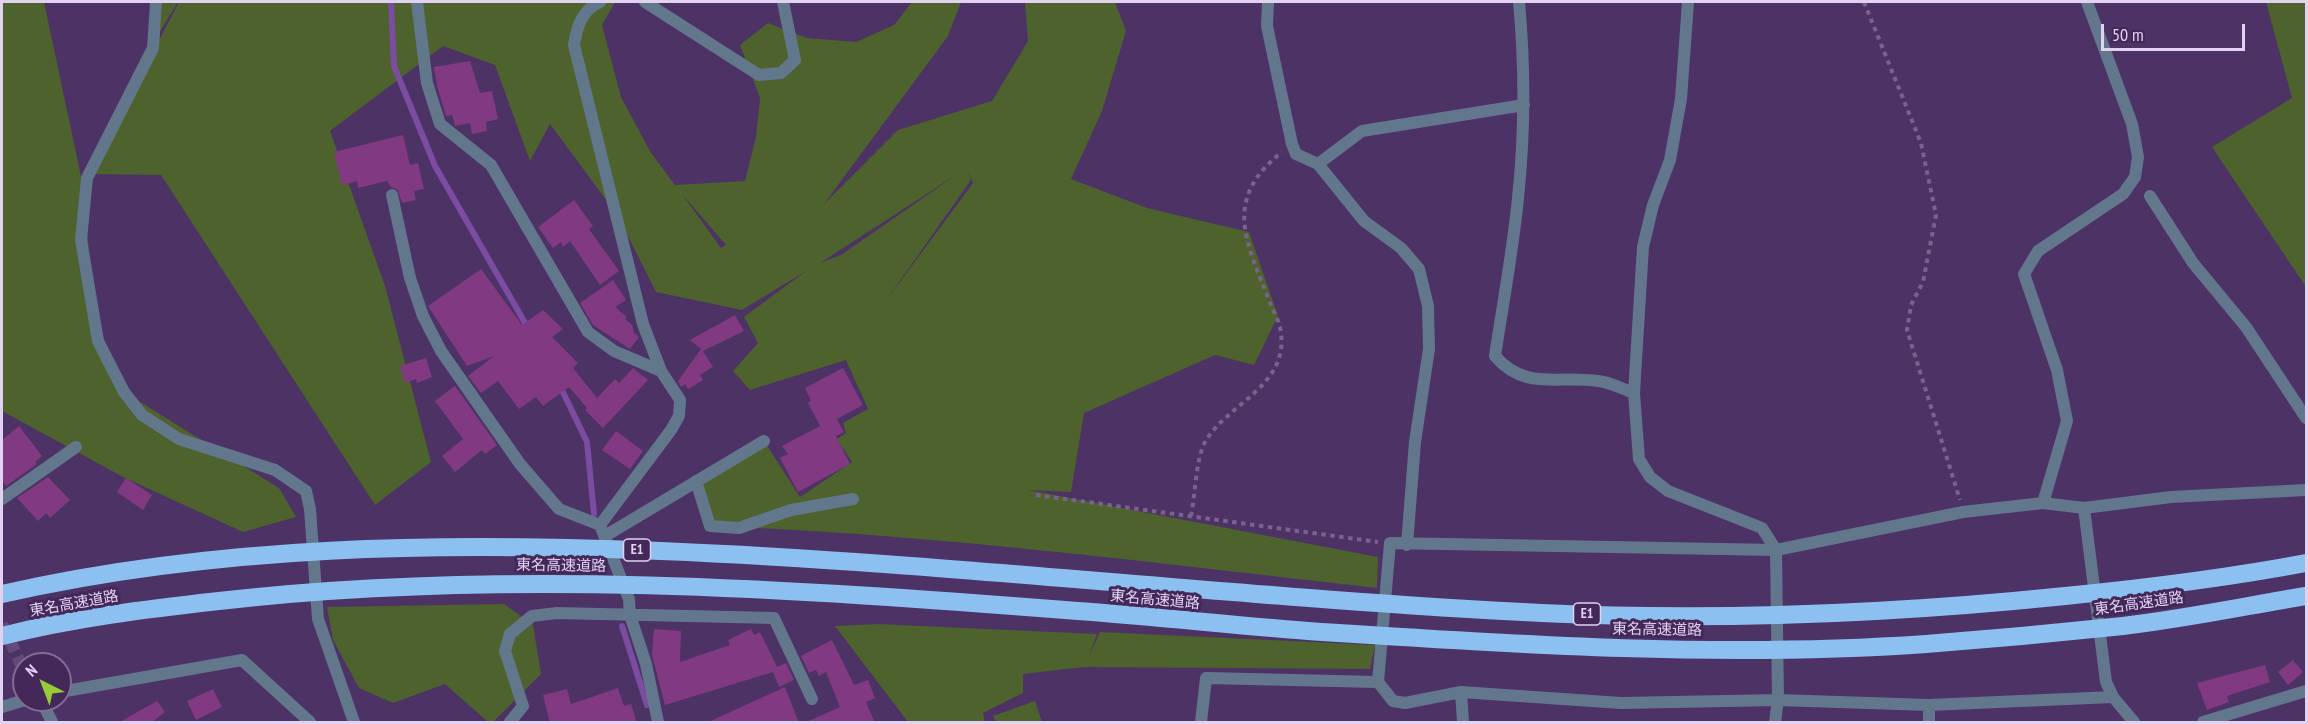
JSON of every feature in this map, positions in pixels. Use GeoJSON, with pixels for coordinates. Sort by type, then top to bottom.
{"type":"FeatureCollection","features":[{"type":"Feature","properties":{"kind":"highway","name":"東名高速道路"},"geometry":{"type":"LineString","coordinates":[[2,594],[117,573],[240,558],[406,546],[518,546],[867,561],[1360,601],[1545,613],[1673,616],[1945,608],[2136,588],[2307,563]]}},
{"type":"Feature","properties":{"kind":"highway","name":"東名高速道路"},"geometry":{"type":"LineString","coordinates":[[2,636],[156,608],[274,594],[421,585],[520,583],[721,588],[1077,611],[1316,632],[1550,646],[1679,650],[1921,644],[2128,626],[2307,596]]}},
{"type":"Feature","properties":{"kind":"street"},"geometry":{"type":"LineString","coordinates":[[156,2],[153,48],[87,178],[81,240],[98,341],[124,392],[141,415],[179,439],[275,470],[306,491],[310,509],[318,619],[354,723]]}},
{"type":"Feature","properties":{"kind":"street"},"geometry":{"type":"LineString","coordinates":[[417,2],[427,83],[440,124],[491,165],[588,332],[614,351],[662,371]]}},
{"type":"Feature","properties":{"kind":"street"},"geometry":{"type":"LineString","coordinates":[[600,2],[590,6],[577,27],[574,45],[634,291],[662,371],[680,400],[678,416],[602,530]]}},
{"type":"Feature","properties":{"kind":"street"},"geometry":{"type":"LineString","coordinates":[[645,2],[759,75],[781,73],[795,60],[783,2]]}},
{"type":"Feature","properties":{"kind":"street"},"geometry":{"type":"LineString","coordinates":[[1268,2],[1267,26],[1296,154],[1318,164],[1364,221],[1401,248],[1419,269],[1428,306],[1430,350],[1415,442],[1407,545]]}},
{"type":"Feature","properties":{"kind":"street"},"geometry":{"type":"LineString","coordinates":[[1519,2],[1524,57],[1524,105],[1518,198],[1495,356],[1506,369],[1525,379],[1601,381],[1634,393]]}},
{"type":"Feature","properties":{"kind":"street"},"geometry":{"type":"LineString","coordinates":[[1688,2],[1681,99],[1670,160],[1653,205],[1643,247],[1634,393],[1639,459],[1650,477],[1668,491],[1762,528],[1776,556],[1778,700],[1775,723]]}},
{"type":"Feature","properties":{"kind":"street"},"geometry":{"type":"LineString","coordinates":[[2043,503],[2067,421],[2057,370],[2024,274],[2038,251],[2123,194],[2135,177],[2138,157],[2132,124],[2087,2]]}},
{"type":"Feature","properties":{"kind":"street"},"geometry":{"type":"LineString","coordinates":[[1318,164],[1362,131],[1524,105]]}},
{"type":"Feature","properties":{"kind":"street"},"geometry":{"type":"LineString","coordinates":[[392,195],[410,278],[423,316],[441,351],[520,464],[559,509],[602,530],[629,599],[630,615],[646,664],[658,723]]}},
{"type":"Feature","properties":{"kind":"street"},"geometry":{"type":"LineString","coordinates":[[2150,196],[2193,263],[2246,327],[2307,418]]}},
{"type":"Feature","properties":{"kind":"street"},"geometry":{"type":"LineString","coordinates":[[602,530],[696,481],[764,441]]}},
{"type":"Feature","properties":{"kind":"street"},"geometry":{"type":"LineString","coordinates":[[2,499],[76,447]]}},
{"type":"Feature","properties":{"kind":"street"},"geometry":{"type":"LineString","coordinates":[[696,481],[710,526],[739,528],[791,510],[853,499]]}},
{"type":"Feature","properties":{"kind":"street"},"geometry":{"type":"LineString","coordinates":[[2112,697],[1929,705],[1778,700],[1621,703],[1461,692],[1406,703],[1393,701],[1379,676],[1390,543],[1776,556],[1963,512],[2043,503],[2084,514],[2171,497],[2307,490]]}},
{"type":"Feature","properties":{"kind":"street"},"geometry":{"type":"LineString","coordinates":[[2084,514],[2106,682],[2112,697],[2134,723]]}},
{"type":"Feature","properties":{"kind":"street"},"geometry":{"type":"LineString","coordinates":[[510,723],[523,706],[505,651],[510,634],[532,616],[557,613],[774,618],[812,699]]}},
{"type":"Feature","properties":{"kind":"street"},"geometry":{"type":"LineString","coordinates":[[72,690],[242,660],[310,723]]}},
{"type":"Feature","properties":{"kind":"street"},"geometry":{"type":"LineString","coordinates":[[1201,723],[1206,678],[1379,676]]}},
{"type":"Feature","properties":{"kind":"street"},"geometry":{"type":"LineString","coordinates":[[2203,723],[2307,691]]}},
{"type":"Feature","properties":{"kind":"street"},"geometry":{"type":"LineString","coordinates":[[1461,692],[1463,723]]}},
{"type":"Feature","properties":{"kind":"street"},"geometry":{"type":"LineString","coordinates":[[1929,705],[1929,723]]}},
{"type":"Feature","properties":{"kind":"path"},"geometry":{"type":"LineString","coordinates":[[1864,2],[1921,143],[1936,215],[1923,282],[1911,305],[1907,330],[1963,512]]}},
{"type":"Feature","properties":{"kind":"path"},"geometry":{"type":"LineString","coordinates":[[1191,516],[1203,446],[1216,425],[1261,389],[1272,374],[1280,354],[1281,332],[1247,244],[1243,212],[1248,191],[1271,160],[1292,144]]}},
{"type":"Feature","properties":{"kind":"path"},"geometry":{"type":"LineString","coordinates":[[1036,495],[1390,543]]}},
{"type":"Feature","properties":{"kind":"green space"},"geometry":{"type":"Polygon","coordinates":[[[2,2],[44,2],[82,181],[98,341],[124,392],[279,488],[296,517],[243,532],[123,477],[2,411],[2,2]]]}},
{"type":"Feature","properties":{"kind":"green space"},"geometry":{"type":"Polygon","coordinates":[[[155,2],[178,2],[153,43],[155,2]]]}},
{"type":"Feature","properties":{"kind":"green space"},"geometry":{"type":"Polygon","coordinates":[[[179,2],[615,2],[602,25],[621,97],[651,153],[675,185],[745,181],[756,137],[760,98],[740,45],[768,23],[807,38],[856,42],[894,25],[912,2],[961,2],[948,36],[824,204],[898,130],[992,101],[1028,41],[1025,2],[1115,2],[1126,31],[1102,111],[1071,179],[1147,208],[1249,232],[1278,316],[1254,365],[1215,355],[1084,413],[1071,492],[1028,490],[1378,557],[1377,588],[961,543],[710,526],[701,477],[764,441],[800,497],[852,462],[837,439],[846,433],[843,423],[868,409],[846,360],[750,390],[733,371],[758,343],[744,317],[806,271],[742,310],[656,292],[618,216],[550,124],[530,161],[495,65],[443,46],[330,131],[385,286],[431,462],[375,505],[161,175],[89,174],[179,2]],[[967,169],[971,180],[885,302],[973,183],[967,169]],[[956,175],[820,263],[841,255],[956,175]],[[682,194],[721,248],[726,245],[682,194]]]}},
{"type":"Feature","properties":{"kind":"green space"},"geometry":{"type":"Polygon","coordinates":[[[2266,2],[2306,2],[2306,287],[2212,147],[2292,98],[2266,2]]]}},
{"type":"Feature","properties":{"kind":"green space"},"geometry":{"type":"Polygon","coordinates":[[[504,604],[533,625],[541,674],[493,722],[488,722],[445,684],[393,703],[359,688],[333,640],[327,607],[504,604]]]}},
{"type":"Feature","properties":{"kind":"green space"},"geometry":{"type":"Polygon","coordinates":[[[877,624],[1097,634],[1089,656],[1100,632],[1375,645],[1370,669],[1084,667],[1023,674],[1023,693],[983,713],[985,722],[908,722],[835,626],[877,624]]]}},
{"type":"Feature","properties":{"kind":"green space"},"geometry":{"type":"Polygon","coordinates":[[[1035,701],[1042,722],[996,722],[993,716],[1035,701]]]}},
{"type":"Feature","properties":{"kind":"building"},"geometry":{"type":"Polygon","coordinates":[[[470,61],[480,93],[492,91],[498,119],[486,122],[487,131],[472,134],[470,123],[455,126],[452,115],[446,116],[434,67],[470,61]]]}},
{"type":"Feature","properties":{"kind":"building"},"geometry":{"type":"Polygon","coordinates":[[[403,135],[410,165],[418,163],[424,189],[414,191],[416,200],[402,203],[398,190],[391,187],[387,181],[358,188],[357,181],[342,185],[334,152],[403,135]]]}},
{"type":"Feature","properties":{"kind":"building"},"geometry":{"type":"Polygon","coordinates":[[[574,200],[593,226],[589,229],[619,271],[600,285],[570,241],[563,247],[561,242],[553,248],[538,227],[574,200]]]}},
{"type":"Feature","properties":{"kind":"building"},"geometry":{"type":"Polygon","coordinates":[[[481,269],[522,325],[543,310],[563,329],[552,337],[578,363],[573,368],[597,398],[615,379],[619,383],[633,368],[648,380],[603,428],[585,410],[587,408],[569,387],[543,406],[536,397],[519,409],[498,381],[481,393],[468,376],[494,356],[467,366],[428,306],[481,269]]]}},
{"type":"Feature","properties":{"kind":"building"},"geometry":{"type":"Polygon","coordinates":[[[613,280],[626,300],[615,307],[627,317],[625,319],[632,325],[634,333],[639,337],[630,349],[593,325],[580,303],[613,280]]]}},
{"type":"Feature","properties":{"kind":"building"},"geometry":{"type":"Polygon","coordinates":[[[735,315],[744,331],[703,351],[713,367],[700,375],[703,380],[688,389],[685,384],[681,387],[678,381],[701,349],[690,340],[735,315]]]}},
{"type":"Feature","properties":{"kind":"building"},"geometry":{"type":"Polygon","coordinates":[[[426,358],[432,377],[417,383],[416,379],[405,383],[400,366],[426,358]]]}},
{"type":"Feature","properties":{"kind":"building"},"geometry":{"type":"Polygon","coordinates":[[[843,368],[863,405],[837,419],[844,432],[836,436],[850,464],[798,492],[780,458],[788,454],[782,446],[820,426],[808,403],[811,401],[805,388],[843,368]]]}},
{"type":"Feature","properties":{"kind":"building"},"geometry":{"type":"Polygon","coordinates":[[[455,386],[497,445],[485,454],[482,450],[455,472],[442,456],[463,439],[435,401],[455,386]]]}},
{"type":"Feature","properties":{"kind":"building"},"geometry":{"type":"Polygon","coordinates":[[[19,426],[42,456],[35,462],[37,464],[6,486],[2,481],[2,440],[19,426]]]}},
{"type":"Feature","properties":{"kind":"building"},"geometry":{"type":"Polygon","coordinates":[[[616,431],[643,451],[630,469],[602,450],[616,431]]]}},
{"type":"Feature","properties":{"kind":"building"},"geometry":{"type":"Polygon","coordinates":[[[48,477],[70,500],[50,518],[46,513],[38,521],[17,498],[48,477]]]}},
{"type":"Feature","properties":{"kind":"building"},"geometry":{"type":"Polygon","coordinates":[[[126,478],[152,495],[143,510],[117,492],[126,478]]]}},
{"type":"Feature","properties":{"kind":"building"},"geometry":{"type":"Polygon","coordinates":[[[654,629],[681,631],[680,662],[730,645],[728,640],[751,629],[754,635],[760,632],[777,667],[786,663],[794,680],[779,687],[773,672],[665,705],[652,655],[654,629]]]}},
{"type":"Feature","properties":{"kind":"building"},"geometry":{"type":"Polygon","coordinates":[[[832,640],[854,685],[868,680],[875,698],[866,702],[875,723],[804,723],[840,707],[826,672],[819,676],[816,670],[809,673],[801,656],[832,640]]]}},
{"type":"Feature","properties":{"kind":"building"},"geometry":{"type":"Polygon","coordinates":[[[2293,660],[2303,672],[2288,685],[2278,672],[2293,660]]]}},
{"type":"Feature","properties":{"kind":"building"},"geometry":{"type":"Polygon","coordinates":[[[2265,665],[2270,682],[2227,696],[2229,702],[2207,710],[2197,683],[2265,665]]]}},
{"type":"Feature","properties":{"kind":"building"},"geometry":{"type":"Polygon","coordinates":[[[785,687],[799,723],[706,723],[785,687]]]}},
{"type":"Feature","properties":{"kind":"building"},"geometry":{"type":"Polygon","coordinates":[[[618,688],[624,706],[631,704],[637,723],[550,723],[543,695],[567,689],[571,704],[618,688]]]}},
{"type":"Feature","properties":{"kind":"building"},"geometry":{"type":"Polygon","coordinates":[[[213,689],[222,707],[196,720],[187,701],[213,689]]]}},
{"type":"Feature","properties":{"kind":"building"},"geometry":{"type":"Polygon","coordinates":[[[157,701],[165,712],[151,723],[118,723],[157,701]]]}},
{"type":"Feature","properties":{"kind":"waterway"},"geometry":{"type":"LineString","coordinates":[[391,2],[394,66],[435,166],[528,328]]}},
{"type":"Feature","properties":{"kind":"waterway"},"geometry":{"type":"LineString","coordinates":[[559,384],[587,442],[594,514]]}},
{"type":"Feature","properties":{"kind":"waterway"},"geometry":{"type":"LineString","coordinates":[[622,626],[647,705]]}},
{"type":"Feature","properties":{"kind":"tunnel"},"geometry":{"type":"LineString","coordinates":[[2,624],[15,652]]}}]}
